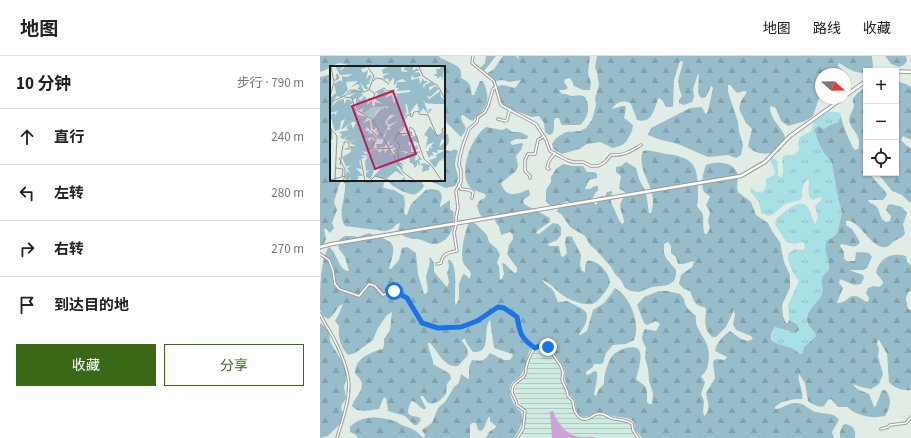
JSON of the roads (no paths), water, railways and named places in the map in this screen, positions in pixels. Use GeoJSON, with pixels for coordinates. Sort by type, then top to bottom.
{"type":"FeatureCollection","features":[{"type":"Feature","properties":{"kind":"street"},"geometry":{"type":"LineString","coordinates":[[473,56],[472,63],[494,81],[501,105],[536,124],[544,136],[550,151],[555,154],[573,162],[583,162],[591,166],[598,166],[605,162],[611,155],[619,156],[629,153],[641,145]]}},
{"type":"Feature","properties":{"kind":"street"},"geometry":{"type":"LineString","coordinates":[[899,71],[911,72]]}},
{"type":"Feature","properties":{"kind":"street"},"geometry":{"type":"LineString","coordinates":[[851,92],[863,83]]}},
{"type":"Feature","properties":{"kind":"street"},"geometry":{"type":"LineString","coordinates":[[437,264],[441,264],[443,257],[448,253],[457,251],[454,233],[456,212],[458,208],[456,191],[461,182],[461,170],[459,165],[460,157],[469,129],[476,124],[478,117],[485,112],[493,89],[496,87]]}},
{"type":"Feature","properties":{"kind":"street"},"geometry":{"type":"LineString","coordinates":[[320,247],[741,176],[765,162],[790,136],[834,104]]}},
{"type":"Feature","properties":{"kind":"street"},"geometry":{"type":"LineString","coordinates":[[498,119],[505,121],[507,120],[510,109]]}},
{"type":"Feature","properties":{"kind":"street"},"geometry":{"type":"LineString","coordinates":[[530,178],[525,171],[525,160],[528,154],[535,154],[537,152],[538,140],[544,136]]}},
{"type":"Feature","properties":{"kind":"street"},"geometry":{"type":"LineString","coordinates":[[549,169],[547,168],[549,161],[555,154]]}},
{"type":"Feature","properties":{"kind":"street"},"geometry":{"type":"LineString","coordinates":[[459,184],[461,189],[473,192],[472,198]]}},
{"type":"Feature","properties":{"kind":"street"},"geometry":{"type":"LineString","coordinates":[[320,254],[329,260],[333,271],[335,284],[339,289],[359,296],[369,284],[375,286],[383,295],[394,291],[407,298],[422,323],[438,328],[461,327],[477,321],[498,307],[504,308],[517,317],[521,335],[525,341],[535,348]]}},
{"type":"Feature","properties":{"kind":"street"},"geometry":{"type":"LineString","coordinates":[[320,314],[342,354],[349,376],[347,408],[337,438]]}},
{"type":"Feature","properties":{"kind":"street"},"geometry":{"type":"LineString","coordinates":[[517,438],[523,429],[525,411],[517,405],[517,400],[512,390],[515,383],[525,374],[530,356],[535,348],[541,344],[546,345],[558,361],[562,369],[562,380],[568,396],[573,401],[573,408],[577,416],[587,419],[599,413],[612,419],[627,420],[632,424],[633,430],[638,438]]}},
{"type":"Feature","properties":{"kind":"street"},"geometry":{"type":"LineString","coordinates":[[881,429],[890,425],[906,423],[911,417]]}}]}
